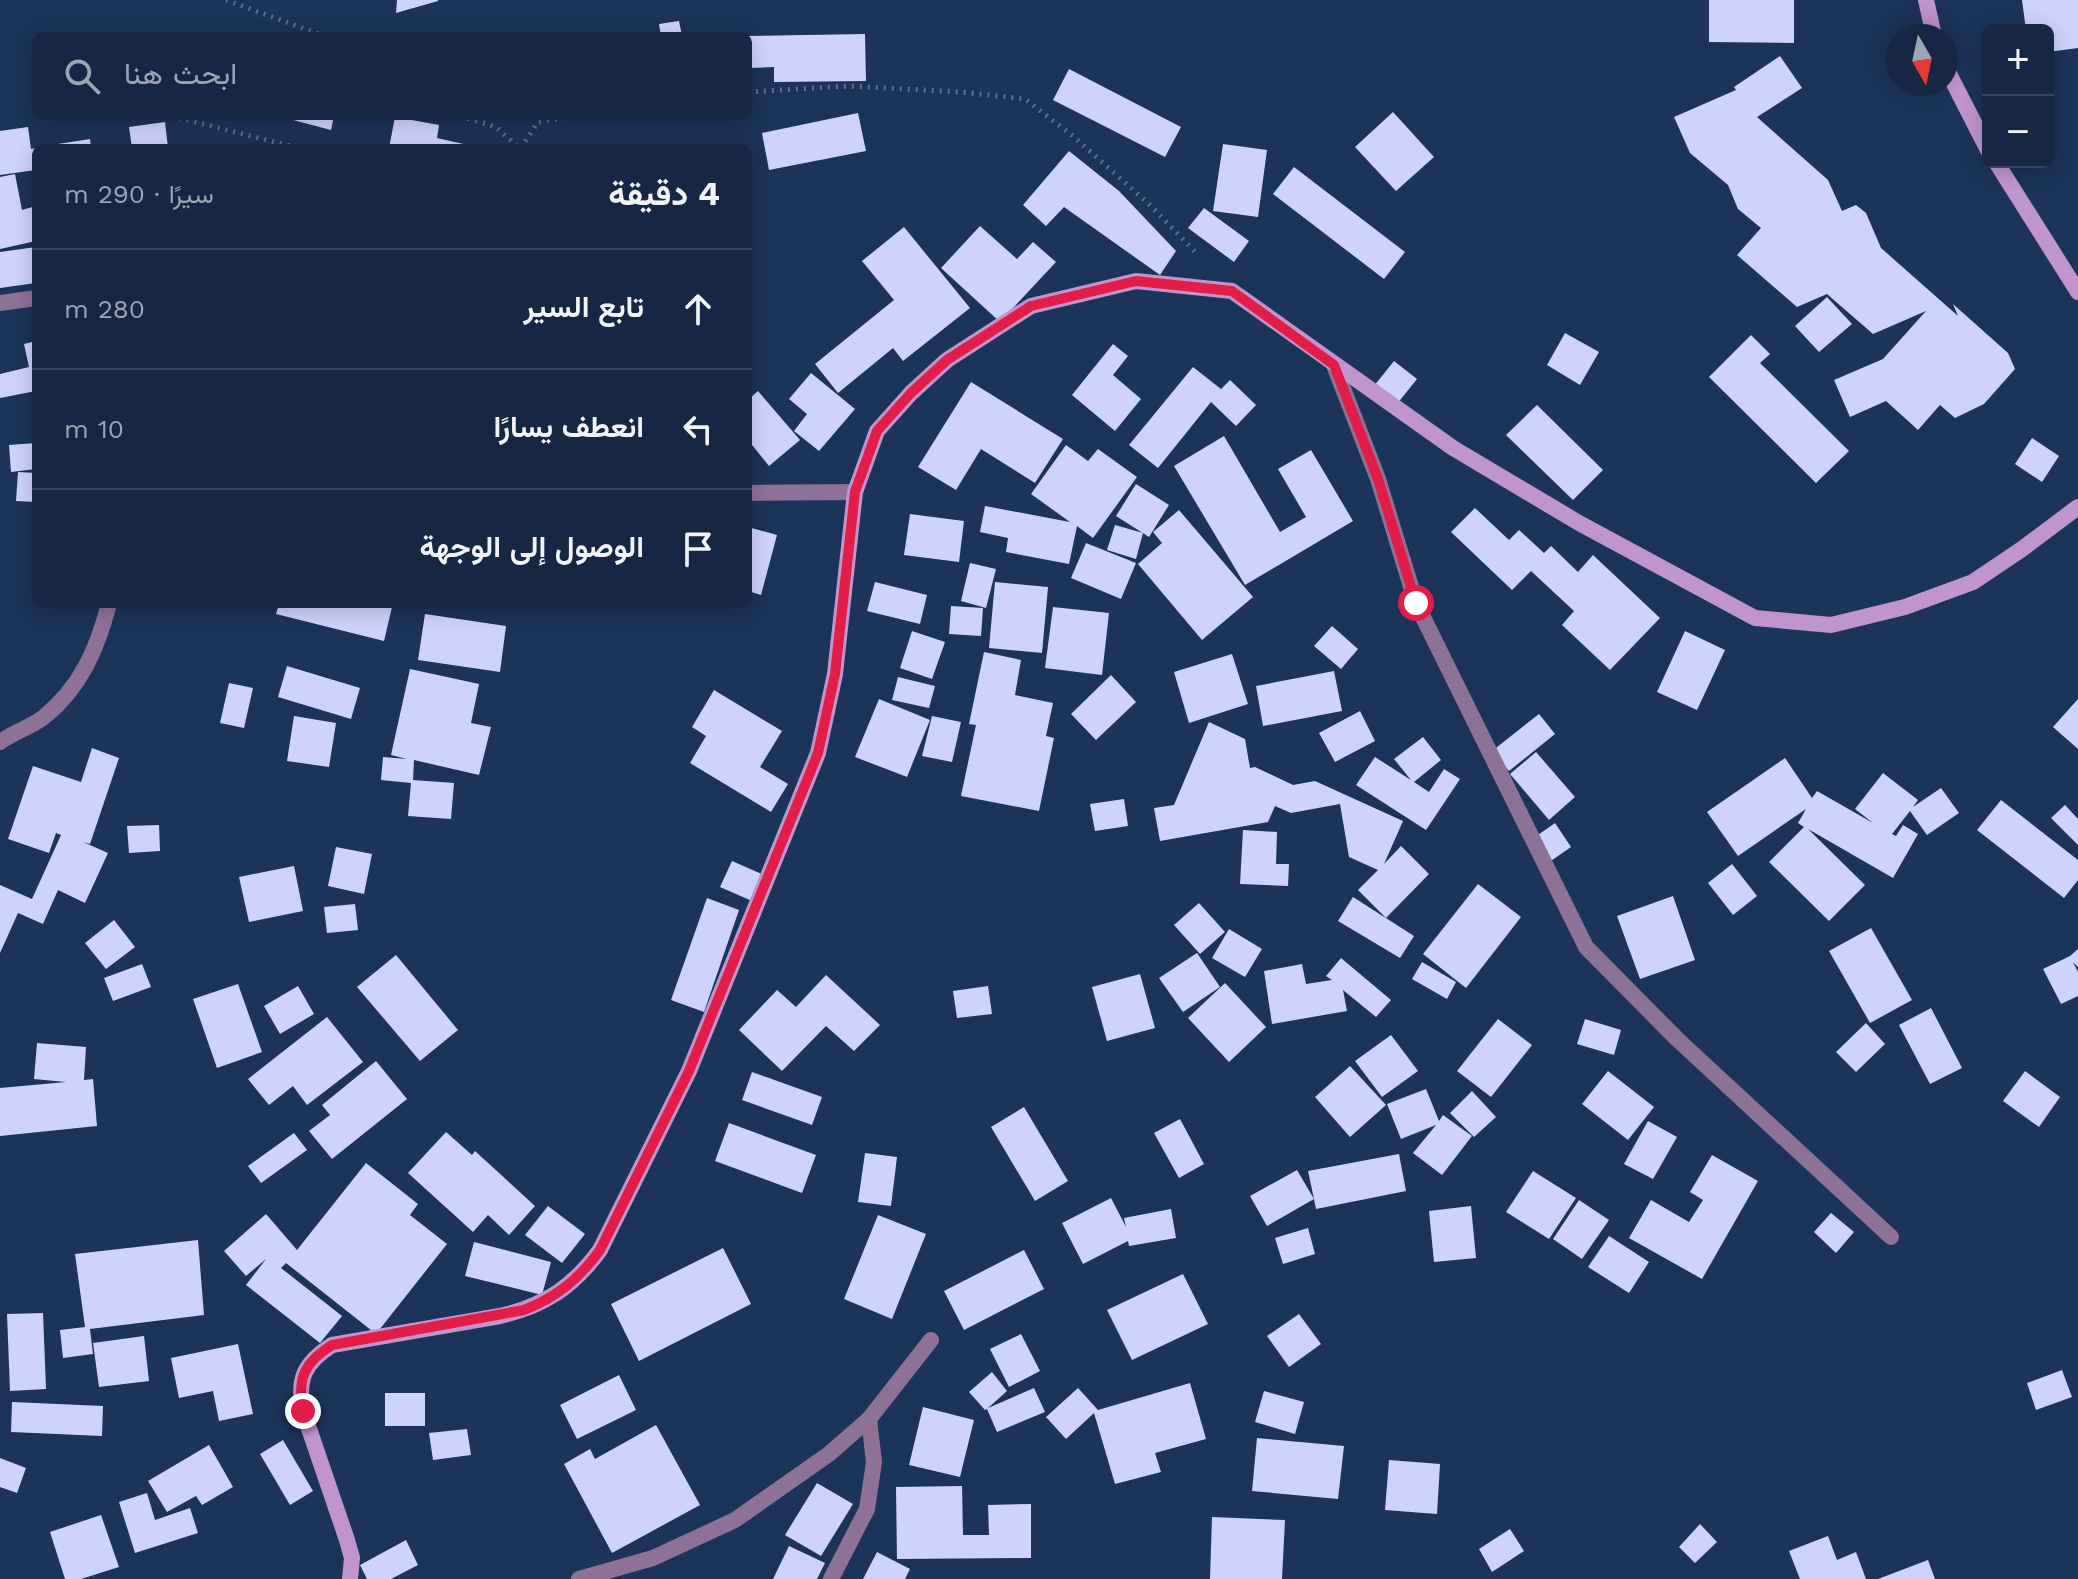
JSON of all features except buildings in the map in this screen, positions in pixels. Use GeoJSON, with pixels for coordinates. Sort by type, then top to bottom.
{"type":"FeatureCollection","features":[{"type":"Feature","properties":{"kind":"street"},"geometry":{"type":"LineString","coordinates":[[1926,0],[1931,24]]}},
{"type":"Feature","properties":{"kind":"street"},"geometry":{"type":"LineString","coordinates":[[1958,91],[1982,138]]}},
{"type":"Feature","properties":{"kind":"street"},"geometry":{"type":"LineString","coordinates":[[2000,168],[2078,292]]}},
{"type":"Feature","properties":{"kind":"street"},"geometry":{"type":"LineString","coordinates":[[350,1579],[352,1558],[347,1540],[303,1411],[300,1392],[304,1373],[315,1356],[332,1345],[500,1316],[547,1301],[586,1270],[600,1250],[689,1071],[818,753],[835,674],[855,492],[877,431],[911,393],[947,360],[1031,306],[1136,281],[1232,291],[1466,455],[1593,531],[1755,618],[1831,625],[1905,607],[1973,582],[2078,507]]}},
{"type":"Feature","properties":{"kind":"street"},"geometry":{"type":"LineString","coordinates":[[0,303],[32,299]]}},
{"type":"Feature","properties":{"kind":"street"},"geometry":{"type":"LineString","coordinates":[[1334,365],[1378,479],[1416,603],[1586,947],[1677,1039],[1891,1237]]}},
{"type":"Feature","properties":{"kind":"street"},"geometry":{"type":"LineString","coordinates":[[752,493],[855,492]]}},
{"type":"Feature","properties":{"kind":"street"},"geometry":{"type":"LineString","coordinates":[[0,742],[42,718],[71,691],[93,657],[108,608]]}},
{"type":"Feature","properties":{"kind":"street"},"geometry":{"type":"LineString","coordinates":[[579,1579],[653,1558],[735,1520],[829,1454],[869,1419],[931,1340]]}},
{"type":"Feature","properties":{"kind":"street"},"geometry":{"type":"LineString","coordinates":[[831,1579],[867,1509],[874,1462],[869,1419]]}},
{"type":"Feature","properties":{"kind":"path"},"geometry":{"type":"LineString","coordinates":[[226,0],[313,32]]}},
{"type":"Feature","properties":{"kind":"path"},"geometry":{"type":"LineString","coordinates":[[752,92],[848,86],[1025,99],[1073,136],[1151,206],[1232,291]]}},
{"type":"Feature","properties":{"kind":"path"},"geometry":{"type":"LineString","coordinates":[[187,120],[283,144]]}},
{"type":"Feature","properties":{"kind":"path"},"geometry":{"type":"LineString","coordinates":[[473,120],[496,127],[515,144]]}},
{"type":"Feature","properties":{"kind":"path"},"geometry":{"type":"LineString","coordinates":[[523,144],[538,122],[549,120]]}},
{"type":"Feature","properties":{"kind":"route"},"geometry":{"type":"LineString","coordinates":[[303,1411],[300,1392],[304,1373],[315,1356],[332,1345],[524,1310],[547,1301],[568,1287],[586,1270],[600,1250],[689,1071],[818,753],[835,674],[855,492],[877,431],[911,393],[947,360],[1031,306],[1136,281],[1232,291],[1334,365],[1378,479],[1416,603]]}}]}
